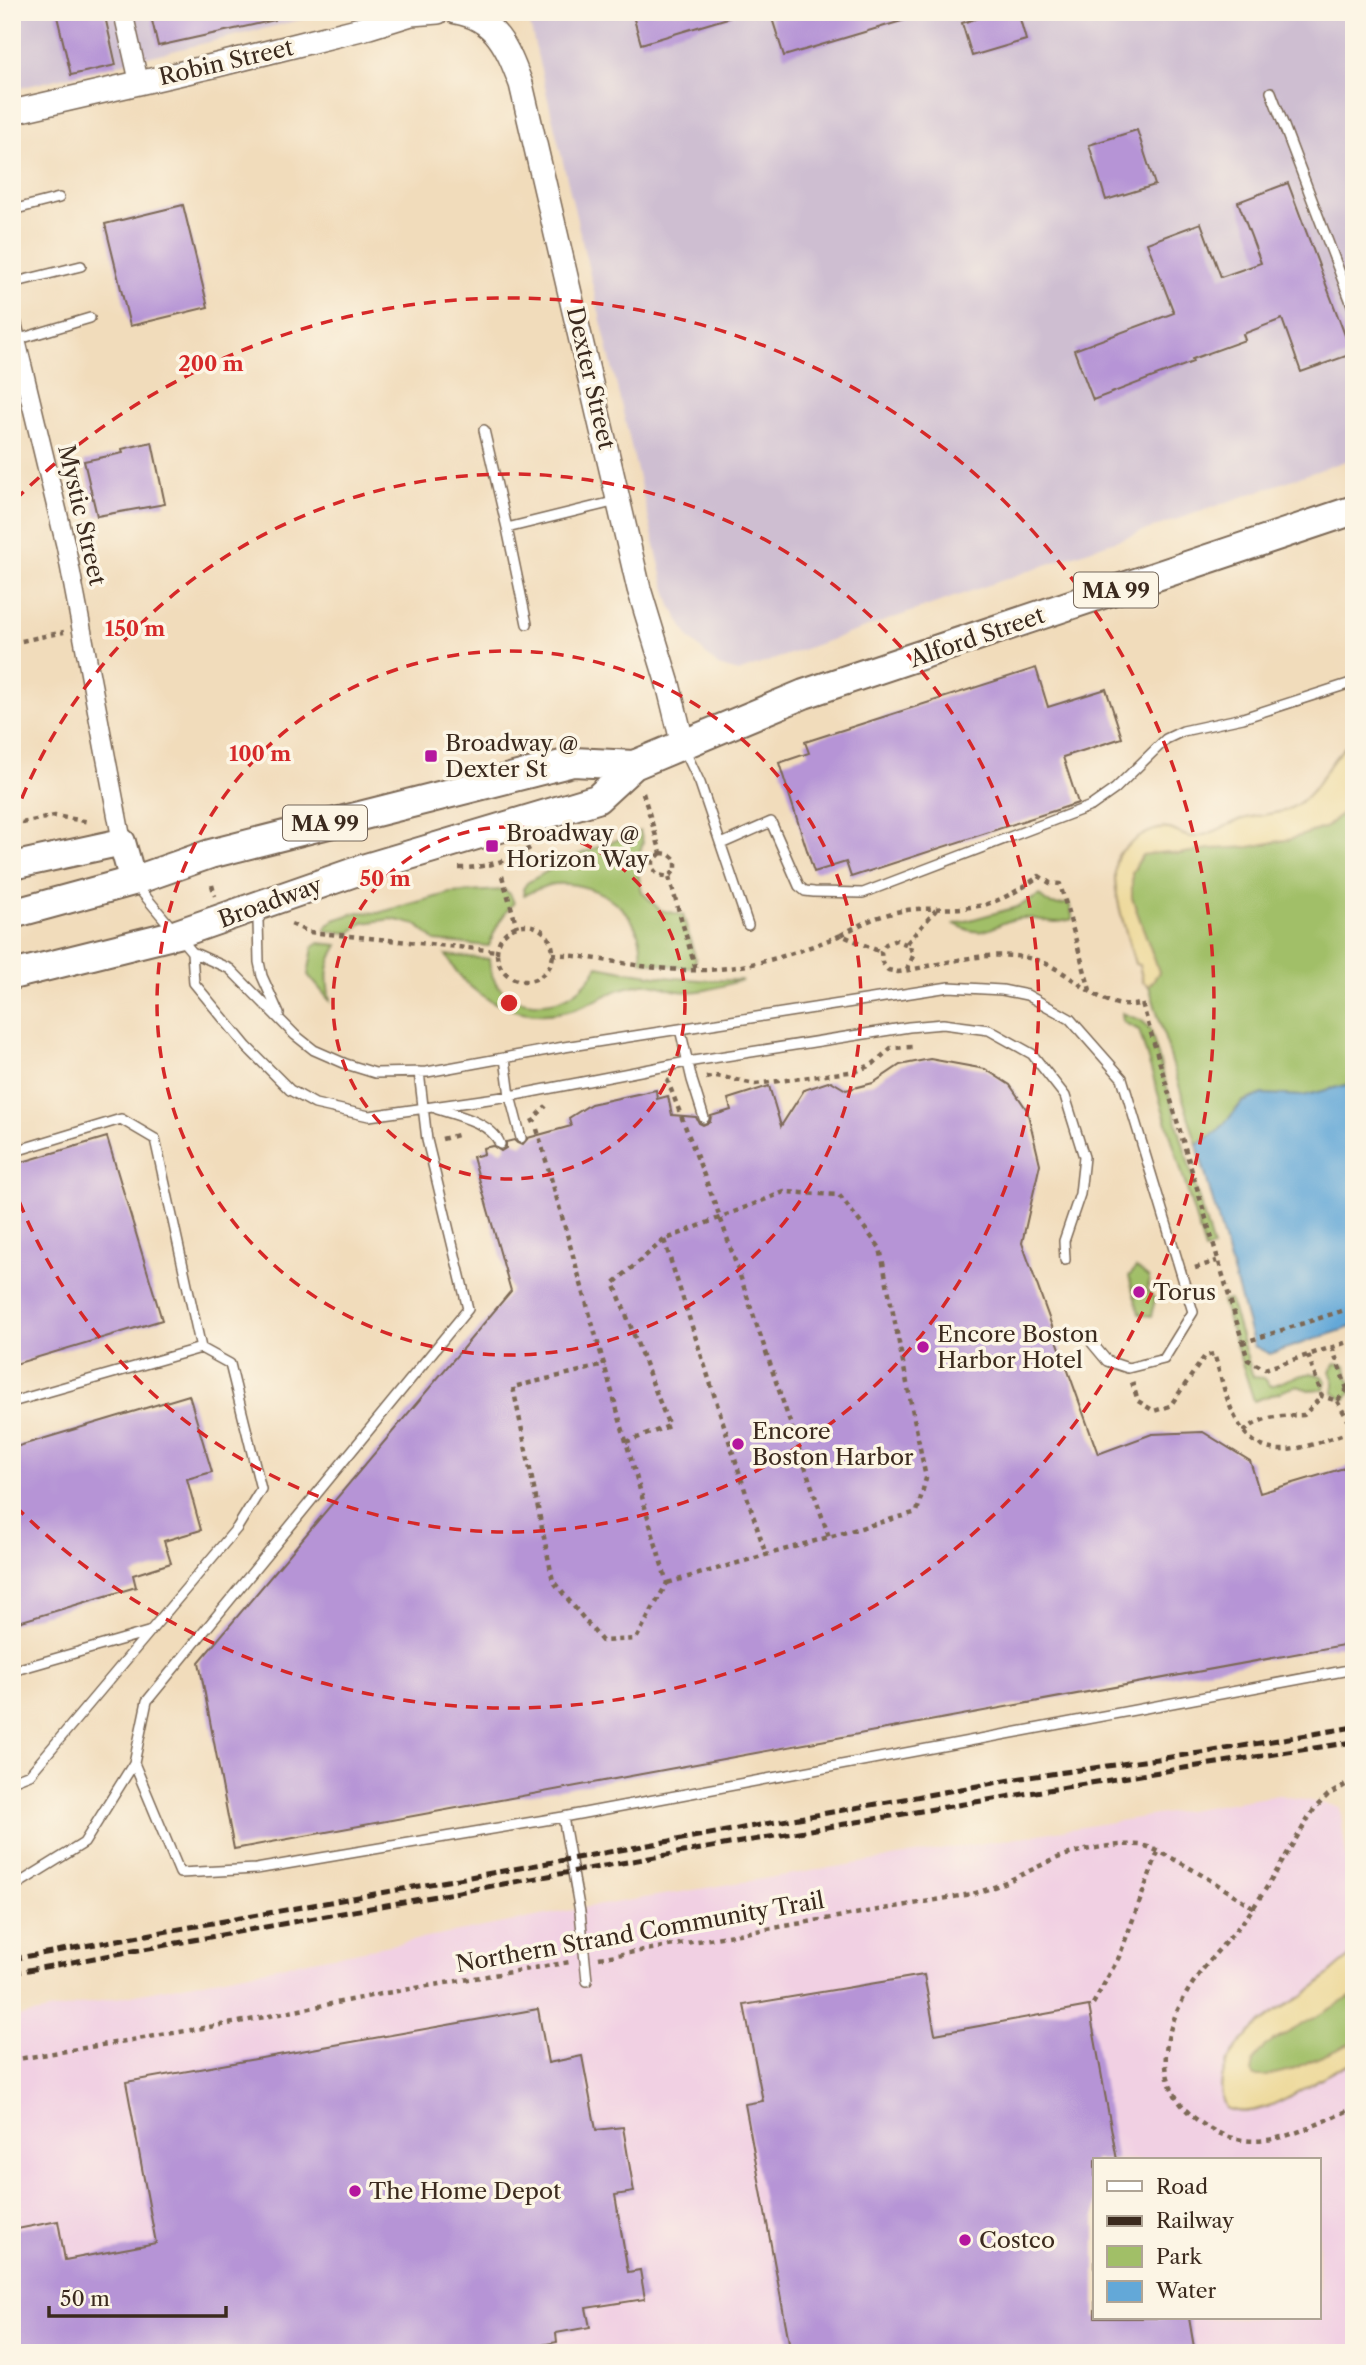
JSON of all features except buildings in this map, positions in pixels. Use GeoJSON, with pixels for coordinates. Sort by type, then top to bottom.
{"type":"FeatureCollection","features":[{"type":"Feature","properties":{"kind":"main road","name":"Alford Street"},"geometry":{"type":"LineString","coordinates":[[683,745],[804,694],[1354,510]]}},
{"type":"Feature","properties":{"kind":"main road","name":"Broadway"},"geometry":{"type":"LineString","coordinates":[[12,975],[184,943],[270,901],[378,864],[597,799],[634,765],[683,745]]}},
{"type":"Feature","properties":{"kind":"main road","name":"Broadway"},"geometry":{"type":"LineString","coordinates":[[12,915],[133,881],[202,856],[284,833],[573,762],[634,765]]}},
{"type":"Feature","properties":{"kind":"main road"},"geometry":{"type":"LineString","coordinates":[[12,866],[122,842],[133,881]]}},
{"type":"Feature","properties":{"kind":"street"},"geometry":{"type":"LineString","coordinates":[[123,12],[139,82]]}},
{"type":"Feature","properties":{"kind":"street","name":"Robin Street"},"geometry":{"type":"LineString","coordinates":[[12,112],[139,82],[367,20],[438,12]]}},
{"type":"Feature","properties":{"kind":"street"},"geometry":{"type":"LineString","coordinates":[[456,12],[486,17]]}},
{"type":"Feature","properties":{"kind":"street","name":"Dexter Street"},"geometry":{"type":"LineString","coordinates":[[486,17],[507,47],[521,84],[639,589],[683,745]]}},
{"type":"Feature","properties":{"kind":"street","name":"Mystic Street"},"geometry":{"type":"LineString","coordinates":[[14,331],[66,547],[122,842]]}},
{"type":"Feature","properties":{"kind":"lane"},"geometry":{"type":"LineString","coordinates":[[1271,92],[1354,310]]}},
{"type":"Feature","properties":{"kind":"lane"},"geometry":{"type":"LineString","coordinates":[[12,210],[59,198]]}},
{"type":"Feature","properties":{"kind":"lane"},"geometry":{"type":"LineString","coordinates":[[12,283],[81,265]]}},
{"type":"Feature","properties":{"kind":"lane"},"geometry":{"type":"LineString","coordinates":[[14,331],[90,318]]}},
{"type":"Feature","properties":{"kind":"lane"},"geometry":{"type":"LineString","coordinates":[[484,430],[527,624]]}},
{"type":"Feature","properties":{"kind":"lane"},"geometry":{"type":"LineString","coordinates":[[507,528],[619,500]]}},
{"type":"Feature","properties":{"kind":"lane"},"geometry":{"type":"LineString","coordinates":[[721,844],[771,822],[799,886],[805,891],[863,893],[1091,806],[1115,789],[1166,739],[1183,731],[1243,718],[1354,682]]}},
{"type":"Feature","properties":{"kind":"lane"},"geometry":{"type":"LineString","coordinates":[[683,745],[700,783],[748,925]]}},
{"type":"Feature","properties":{"kind":"lane"},"geometry":{"type":"LineString","coordinates":[[133,881],[184,943],[230,969],[295,1035],[314,1050],[375,1073],[419,1072],[680,1028],[949,987],[990,988],[1027,995],[1070,1019],[1122,1078],[1193,1312],[1164,1359],[1128,1368],[1107,1361],[1092,1343]]}},
{"type":"Feature","properties":{"kind":"lane"},"geometry":{"type":"LineString","coordinates":[[270,901],[258,920],[259,962],[262,976],[281,1019]]}},
{"type":"Feature","properties":{"kind":"lane"},"geometry":{"type":"LineString","coordinates":[[184,943],[194,983],[247,1047],[290,1090],[315,1104],[369,1116],[510,1096],[687,1062],[909,1027],[943,1024],[989,1030],[1032,1054],[1065,1096],[1084,1157],[1080,1194],[1064,1241],[1065,1260]]}},
{"type":"Feature","properties":{"kind":"lane"},"geometry":{"type":"LineString","coordinates":[[680,1028],[704,1118]]}},
{"type":"Feature","properties":{"kind":"lane"},"geometry":{"type":"LineString","coordinates":[[505,1058],[510,1096],[521,1138]]}},
{"type":"Feature","properties":{"kind":"lane"},"geometry":{"type":"LineString","coordinates":[[12,1884],[21,1882],[84,1843],[134,1763],[147,1701],[468,1308],[428,1140],[427,1108],[419,1072]]}},
{"type":"Feature","properties":{"kind":"lane"},"geometry":{"type":"LineString","coordinates":[[427,1108],[478,1124],[498,1140]]}},
{"type":"Feature","properties":{"kind":"lane"},"geometry":{"type":"LineString","coordinates":[[12,1152],[121,1119],[155,1139],[201,1348]]}},
{"type":"Feature","properties":{"kind":"lane"},"geometry":{"type":"LineString","coordinates":[[12,1402],[201,1348],[230,1364],[261,1489],[237,1528],[30,1774],[12,1781]]}},
{"type":"Feature","properties":{"kind":"lane"},"geometry":{"type":"LineString","coordinates":[[12,1671],[150,1631]]}},
{"type":"Feature","properties":{"kind":"lane"},"geometry":{"type":"LineString","coordinates":[[134,1763],[180,1873],[256,1869],[563,1818],[1354,1669]]}},
{"type":"Feature","properties":{"kind":"lane"},"geometry":{"type":"LineString","coordinates":[[563,1818],[580,1912],[587,1981]]}},
{"type":"Feature","properties":{"kind":"path"},"geometry":{"type":"LineString","coordinates":[[12,643],[65,632]]}},
{"type":"Feature","properties":{"kind":"path"},"geometry":{"type":"LineString","coordinates":[[643,793],[661,853]]}},
{"type":"Feature","properties":{"kind":"path"},"geometry":{"type":"LineString","coordinates":[[12,825],[55,816],[91,822],[97,827]]}},
{"type":"Feature","properties":{"kind":"path"},"geometry":{"type":"LineString","coordinates":[[661,853],[669,854],[676,860],[676,869],[669,877]]}},
{"type":"Feature","properties":{"kind":"path"},"geometry":{"type":"LineString","coordinates":[[661,853],[653,861],[653,869],[658,875],[669,877]]}},
{"type":"Feature","properties":{"kind":"path"},"geometry":{"type":"LineString","coordinates":[[502,876],[517,927]]}},
{"type":"Feature","properties":{"kind":"path"},"geometry":{"type":"LineString","coordinates":[[552,954],[587,956],[655,968],[727,969],[769,961],[841,935],[883,915],[918,909],[962,908],[986,904],[1011,894],[1039,876],[1050,884],[1060,884],[1090,991]]}},
{"type":"Feature","properties":{"kind":"path"},"geometry":{"type":"LineString","coordinates":[[669,877],[696,970]]}},
{"type":"Feature","properties":{"kind":"path"},"geometry":{"type":"LineString","coordinates":[[212,885],[215,897]]}},
{"type":"Feature","properties":{"kind":"path"},"geometry":{"type":"LineString","coordinates":[[906,943],[937,909]]}},
{"type":"Feature","properties":{"kind":"path"},"geometry":{"type":"LineString","coordinates":[[291,924],[309,932],[497,951]]}},
{"type":"Feature","properties":{"kind":"path"},"geometry":{"type":"LineString","coordinates":[[530,926],[541,931],[550,942],[552,954],[545,973],[526,981],[513,979],[502,970],[497,951],[501,938],[517,927],[530,926]]}},
{"type":"Feature","properties":{"kind":"path"},"geometry":{"type":"LineString","coordinates":[[841,935],[881,952]]}},
{"type":"Feature","properties":{"kind":"path"},"geometry":{"type":"LineString","coordinates":[[891,941],[906,943],[913,956],[911,965],[903,972],[888,970],[882,962],[881,952],[891,941]]}},
{"type":"Feature","properties":{"kind":"path"},"geometry":{"type":"LineString","coordinates":[[656,1086],[718,1076],[755,1084],[857,1071],[873,1064],[891,1048],[913,1046]]}},
{"type":"Feature","properties":{"kind":"path"},"geometry":{"type":"LineString","coordinates":[[664,1067],[668,1084],[720,1217],[829,1537]]}},
{"type":"Feature","properties":{"kind":"path"},"geometry":{"type":"LineString","coordinates":[[524,1093],[535,1120],[667,1583]]}},
{"type":"Feature","properties":{"kind":"path"},"geometry":{"type":"LineString","coordinates":[[518,1127],[535,1120],[547,1106],[555,1103]]}},
{"type":"Feature","properties":{"kind":"path"},"geometry":{"type":"LineString","coordinates":[[428,1140],[472,1133],[486,1140],[498,1140]]}},
{"type":"Feature","properties":{"kind":"path"},"geometry":{"type":"LineString","coordinates":[[605,1364],[513,1387],[552,1581],[603,1641],[636,1639],[667,1583],[917,1512],[926,1478],[880,1248],[839,1195],[784,1192],[720,1217],[664,1240],[614,1283],[669,1426],[626,1443]]}},
{"type":"Feature","properties":{"kind":"path"},"geometry":{"type":"LineString","coordinates":[[664,1240],[766,1555]]}},
{"type":"Feature","properties":{"kind":"path"},"geometry":{"type":"LineString","coordinates":[[1180,1273],[1217,1261]]}},
{"type":"Feature","properties":{"kind":"path"},"geometry":{"type":"LineString","coordinates":[[1242,1343],[1354,1307]]}},
{"type":"Feature","properties":{"kind":"path"},"geometry":{"type":"LineString","coordinates":[[1332,1347],[1347,1389]]}},
{"type":"Feature","properties":{"kind":"path"},"geometry":{"type":"LineString","coordinates":[[1128,1368],[1138,1401],[1154,1410],[1170,1405],[1205,1356],[1214,1354],[1233,1416],[1244,1433],[1261,1446],[1286,1450],[1354,1431],[1337,1401],[1322,1396]]}},
{"type":"Feature","properties":{"kind":"path"},"geometry":{"type":"LineString","coordinates":[[1308,1355],[1322,1396]]}},
{"type":"Feature","properties":{"kind":"path"},"geometry":{"type":"LineString","coordinates":[[1347,1389],[1354,1390]]}},
{"type":"Feature","properties":{"kind":"path"},"geometry":{"type":"LineString","coordinates":[[1337,1401],[1347,1389]]}},
{"type":"Feature","properties":{"kind":"path"},"geometry":{"type":"LineString","coordinates":[[1244,1433],[1253,1423],[1269,1417],[1304,1415],[1322,1396]]}},
{"type":"Feature","properties":{"kind":"path"},"geometry":{"type":"LineString","coordinates":[[1354,1780],[1328,1795],[1315,1808],[1254,1908],[1202,1970],[1175,2015],[1166,2047],[1166,2070],[1173,2091],[1185,2109],[1204,2125],[1231,2137],[1252,2142],[1283,2138],[1354,2108]]}},
{"type":"Feature","properties":{"kind":"path","name":"Northern Strand Community Trail"},"geometry":{"type":"LineString","coordinates":[[12,2060],[239,2022],[386,1993],[971,1895],[1076,1852],[1140,1845],[1158,1852],[1254,1908]]}},
{"type":"Feature","properties":{"kind":"path"},"geometry":{"type":"LineString","coordinates":[[1093,2004],[1119,1956],[1158,1852]]}},
{"type":"Feature","properties":{"kind":"shaded area"},"geometry":{"type":"Polygon","coordinates":[[[12,12],[332,12],[12,90],[12,12]]]}},
{"type":"Feature","properties":{"kind":"shaded area"},"geometry":{"type":"Polygon","coordinates":[[[527,12],[1354,12],[1354,458],[738,672],[718,666],[689,638],[671,606],[663,579],[527,12]]]}},
{"type":"Feature","properties":{"kind":"shaded area"},"geometry":{"type":"Polygon","coordinates":[[[1279,1795],[1340,1807],[1354,1918],[1354,2353],[12,2353],[12,2018],[582,1908],[1279,1795]]]}},
{"type":"Feature","properties":{"kind":"green space"},"geometry":{"type":"Polygon","coordinates":[[[1354,802],[1354,1083],[1303,1096],[1263,1094],[1243,1101],[1218,1131],[1197,1145],[1149,986],[1159,972],[1132,898],[1132,873],[1143,854],[1179,854],[1249,847],[1291,839],[1326,827],[1354,802]]]}},
{"type":"Feature","properties":{"kind":"green space"},"geometry":{"type":"Polygon","coordinates":[[[640,831],[643,842],[636,864],[642,892],[660,910],[683,915],[696,960],[688,968],[641,961],[641,944],[628,915],[617,904],[588,888],[555,884],[524,895],[523,889],[527,883],[572,857],[640,831]]]}},
{"type":"Feature","properties":{"kind":"green space"},"geometry":{"type":"Polygon","coordinates":[[[504,890],[510,894],[514,903],[499,923],[489,946],[435,941],[417,925],[392,919],[363,923],[350,933],[326,931],[325,928],[334,920],[358,912],[378,913],[450,893],[504,890]]]}},
{"type":"Feature","properties":{"kind":"green space"},"geometry":{"type":"Polygon","coordinates":[[[1040,895],[1053,904],[1069,903],[1073,919],[1057,922],[1023,918],[984,931],[955,924],[1017,907],[1040,895]]]}},
{"type":"Feature","properties":{"kind":"green space"},"geometry":{"type":"Polygon","coordinates":[[[319,943],[338,945],[328,972],[330,1001],[308,975],[313,947],[319,943]]]}},
{"type":"Feature","properties":{"kind":"green space"},"geometry":{"type":"Polygon","coordinates":[[[446,955],[489,959],[492,975],[498,985],[516,999],[527,1002],[551,1002],[572,994],[587,982],[598,966],[669,978],[742,980],[695,991],[679,991],[652,984],[634,985],[583,1006],[543,1014],[523,1012],[487,999],[457,972],[446,955]]]}},
{"type":"Feature","properties":{"kind":"green space"},"geometry":{"type":"Polygon","coordinates":[[[1122,1013],[1141,1020],[1150,1028],[1213,1248],[1205,1250],[1139,1030],[1123,1022],[1122,1013]]]}},
{"type":"Feature","properties":{"kind":"green space"},"geometry":{"type":"Polygon","coordinates":[[[1136,1268],[1149,1278],[1148,1290],[1155,1300],[1151,1316],[1139,1314],[1129,1276],[1136,1268]]]}},
{"type":"Feature","properties":{"kind":"green space"},"geometry":{"type":"Polygon","coordinates":[[[1230,1300],[1253,1377],[1264,1378],[1271,1386],[1301,1375],[1315,1374],[1326,1381],[1324,1389],[1309,1390],[1297,1386],[1254,1401],[1222,1301],[1230,1300]]]}},
{"type":"Feature","properties":{"kind":"green space"},"geometry":{"type":"Polygon","coordinates":[[[1336,1363],[1346,1366],[1348,1378],[1354,1387],[1346,1399],[1334,1393],[1330,1371],[1336,1363]]]}},
{"type":"Feature","properties":{"kind":"green space"},"geometry":{"type":"Polygon","coordinates":[[[1354,1954],[1354,2062],[1274,2104],[1257,2110],[1226,2108],[1222,2080],[1226,2066],[1242,2041],[1264,2020],[1304,1995],[1354,1954]]]}},
{"type":"Feature","properties":{"kind":"sand"},"geometry":{"type":"Polygon","coordinates":[[[1354,740],[1354,802],[1326,827],[1291,839],[1249,847],[1142,855],[1132,873],[1132,898],[1159,972],[1149,986],[1143,982],[1139,965],[1135,964],[1117,893],[1115,866],[1118,855],[1134,840],[1162,828],[1188,836],[1201,836],[1240,820],[1283,811],[1296,805],[1306,798],[1334,759],[1354,740]]]}},
{"type":"Feature","properties":{"kind":"sand"},"geometry":{"type":"Polygon","coordinates":[[[1354,1954],[1354,1995],[1265,2046],[1253,2062],[1251,2072],[1254,2076],[1267,2076],[1290,2070],[1354,2042],[1354,2062],[1274,2104],[1257,2110],[1226,2108],[1222,2080],[1226,2066],[1242,2041],[1264,2020],[1304,1995],[1354,1954]]]}},
{"type":"Feature","properties":{"kind":"water"},"geometry":{"type":"Polygon","coordinates":[[[1354,1083],[1354,1326],[1270,1354],[1254,1346],[1197,1145],[1218,1131],[1243,1102],[1263,1094],[1303,1096],[1354,1083]]]}},
{"type":"Feature","properties":{"kind":"railway"},"geometry":{"type":"LineString","coordinates":[[12,1959],[1022,1778],[1207,1752],[1354,1727]]}},
{"type":"Feature","properties":{"kind":"railway"},"geometry":{"type":"LineString","coordinates":[[12,1973],[850,1823],[1354,1742]]}},
{"type":"Feature","properties":{"kind":"place","name":"Broadway @ Dexter St"},"geometry":{"type":"Point","coordinates":[431,756]}},
{"type":"Feature","properties":{"kind":"place","name":"Broadway @ Horizon Way"},"geometry":{"type":"Point","coordinates":[492,846]}},
{"type":"Feature","properties":{"kind":"place","name":"Torus"},"geometry":{"type":"Point","coordinates":[1139,1292]}},
{"type":"Feature","properties":{"kind":"place","name":"Encore Boston Harbor Hotel"},"geometry":{"type":"Point","coordinates":[923,1347]}},
{"type":"Feature","properties":{"kind":"place","name":"Encore Boston Harbor"},"geometry":{"type":"Point","coordinates":[738,1444]}},
{"type":"Feature","properties":{"kind":"place","name":"The Home Depot"},"geometry":{"type":"Point","coordinates":[355,2191]}},
{"type":"Feature","properties":{"kind":"place","name":"Costco"},"geometry":{"type":"Point","coordinates":[965,2240]}}]}
